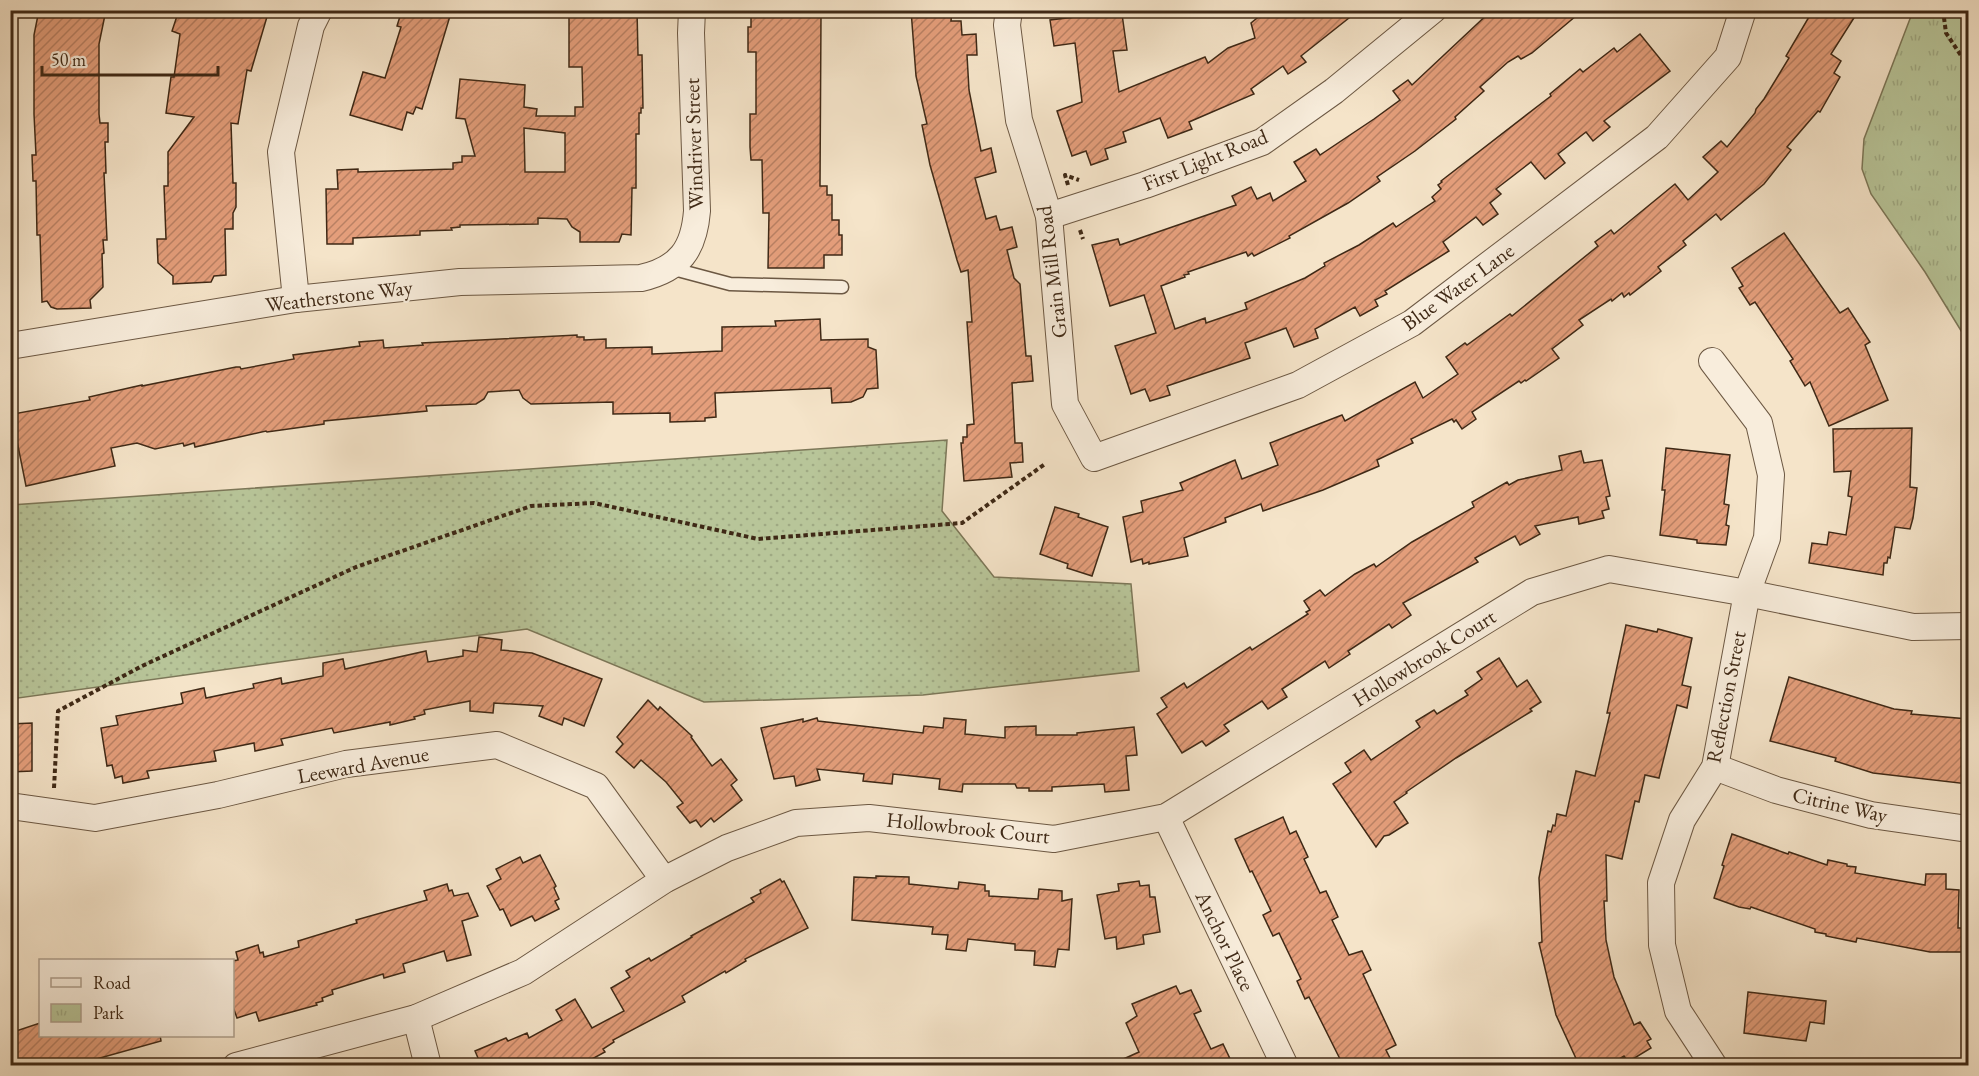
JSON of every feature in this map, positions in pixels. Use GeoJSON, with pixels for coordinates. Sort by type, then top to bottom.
{"type":"FeatureCollection","features":[{"type":"Feature","properties":{"kind":"street"},"geometry":{"type":"LineString","coordinates":[[296,299],[281,152],[311,26],[319,10]]}},
{"type":"Feature","properties":{"kind":"street","name":"Windriver Street"},"geometry":{"type":"LineString","coordinates":[[670,268],[687,249],[693,236],[697,211],[692,10]]}},
{"type":"Feature","properties":{"kind":"street","name":"Grain Mill Road"},"geometry":{"type":"LineString","coordinates":[[1009,10],[1007,25],[1019,120],[1049,216],[1065,404],[1094,458]]}},
{"type":"Feature","properties":{"kind":"street","name":"First Light Road"},"geometry":{"type":"LineString","coordinates":[[1049,216],[1262,142],[1334,91],[1433,10]]}},
{"type":"Feature","properties":{"kind":"street","name":"Blue Water Lane"},"geometry":{"type":"LineString","coordinates":[[1094,458],[1298,385],[1412,323],[1657,137],[1728,57],[1743,10]]}},
{"type":"Feature","properties":{"kind":"street","name":"Weatherstone Way"},"geometry":{"type":"LineString","coordinates":[[10,346],[296,299],[460,282],[641,278],[670,268]]}},
{"type":"Feature","properties":{"kind":"street","name":"Reflection Street"},"geometry":{"type":"LineString","coordinates":[[1712,361],[1759,423],[1771,476],[1767,538],[1747,593],[1715,767],[1682,819],[1661,883],[1662,945],[1678,1011],[1714,1065]]}},
{"type":"Feature","properties":{"kind":"street","name":"Hollowbrook Court"},"geometry":{"type":"LineString","coordinates":[[236,1065],[416,1018],[523,972],[664,880],[727,848],[796,823],[869,818],[1054,839],[1166,817],[1532,592],[1609,569],[1747,593],[1913,627],[1968,626]]}},
{"type":"Feature","properties":{"kind":"street","name":"Leeward Avenue"},"geometry":{"type":"LineString","coordinates":[[10,806],[95,818],[218,795],[346,764],[497,745],[596,786],[664,880]]}},
{"type":"Feature","properties":{"kind":"street","name":"Citrine Way"},"geometry":{"type":"LineString","coordinates":[[1715,767],[1776,790],[1871,815],[1968,829]]}},
{"type":"Feature","properties":{"kind":"street","name":"Anchor Place"},"geometry":{"type":"LineString","coordinates":[[1166,817],[1286,1065]]}},
{"type":"Feature","properties":{"kind":"street"},"geometry":{"type":"LineString","coordinates":[[416,1018],[428,1065]]}},
{"type":"Feature","properties":{"kind":"lane"},"geometry":{"type":"LineString","coordinates":[[670,268],[730,284],[842,287]]}},
{"type":"Feature","properties":{"kind":"path"},"geometry":{"type":"LineString","coordinates":[[1943,10],[1946,33],[1968,66]]}},
{"type":"Feature","properties":{"kind":"path"},"geometry":{"type":"LineString","coordinates":[[1083,239],[1065,175],[1078,181],[1089,178]]}},
{"type":"Feature","properties":{"kind":"path"},"geometry":{"type":"LineString","coordinates":[[54,797],[58,711],[142,666],[356,567],[531,506],[594,503],[758,539],[962,523],[1045,464]]}},
{"type":"Feature","properties":{"kind":"green space"},"geometry":{"type":"Polygon","coordinates":[[[1913,11],[1968,11],[1968,342],[1925,272],[1871,194],[1862,169],[1864,139],[1913,11]]]}},
{"type":"Feature","properties":{"kind":"green space"},"geometry":{"type":"Polygon","coordinates":[[[947,440],[942,511],[994,577],[1131,584],[1139,671],[923,695],[704,702],[527,629],[11,699],[11,505],[947,440]]]}},
{"type":"Feature","properties":{"kind":"building"},"geometry":{"type":"Polygon","coordinates":[[[39,10],[106,10],[99,44],[99,114],[100,123],[108,123],[108,142],[105,142],[106,173],[104,173],[107,240],[103,240],[103,287],[90,300],[91,308],[57,309],[51,307],[47,301],[42,302],[40,235],[37,235],[36,181],[33,181],[32,155],[36,155],[34,35],[39,10]]]}},
{"type":"Feature","properties":{"kind":"building"},"geometry":{"type":"Polygon","coordinates":[[[179,10],[269,10],[251,71],[247,70],[238,124],[231,123],[236,207],[233,213],[233,229],[225,229],[226,275],[214,276],[211,282],[173,284],[173,276],[158,263],[157,239],[166,239],[164,186],[168,186],[168,152],[194,117],[166,113],[180,34],[172,31],[179,10]]]}},
{"type":"Feature","properties":{"kind":"building"},"geometry":{"type":"Polygon","coordinates":[[[402,10],[432,10],[450,16],[422,109],[416,107],[413,114],[407,112],[402,130],[350,115],[363,72],[385,78],[401,27],[397,26],[402,10]]]}},
{"type":"Feature","properties":{"kind":"building"},"geometry":{"type":"Polygon","coordinates":[[[569,10],[637,10],[638,55],[642,55],[643,108],[639,113],[639,134],[636,134],[636,188],[632,188],[631,235],[622,234],[619,242],[580,242],[580,232],[572,227],[567,219],[538,218],[538,224],[460,225],[460,227],[451,228],[452,230],[420,231],[420,235],[353,238],[353,244],[327,244],[326,189],[338,189],[337,170],[358,169],[358,172],[453,169],[453,163],[462,162],[462,156],[475,156],[465,119],[456,118],[460,79],[525,85],[524,107],[537,109],[536,116],[575,116],[575,107],[583,107],[582,67],[569,67],[569,10]],[[524,128],[525,172],[565,172],[565,133],[524,128]]]}},
{"type":"Feature","properties":{"kind":"building"},"geometry":{"type":"Polygon","coordinates":[[[751,10],[818,10],[818,16],[821,16],[820,186],[827,186],[827,195],[832,195],[832,220],[839,220],[839,235],[842,235],[842,255],[824,255],[824,268],[768,268],[769,213],[763,213],[762,160],[751,160],[750,147],[750,114],[756,114],[756,52],[748,52],[751,10]]]}},
{"type":"Feature","properties":{"kind":"building"},"geometry":{"type":"Polygon","coordinates":[[[911,10],[952,10],[951,21],[961,21],[962,35],[976,34],[977,55],[967,55],[969,90],[981,151],[991,148],[996,172],[975,178],[986,219],[996,216],[1000,230],[1012,227],[1017,247],[1007,250],[1014,278],[1020,284],[1026,356],[1031,356],[1033,381],[1012,383],[1015,443],[1022,443],[1023,462],[1010,463],[1012,477],[964,481],[961,443],[963,443],[963,437],[967,437],[967,425],[974,424],[967,322],[972,322],[968,270],[961,272],[930,165],[922,125],[927,124],[916,76],[911,10]]]}},
{"type":"Feature","properties":{"kind":"building"},"geometry":{"type":"Polygon","coordinates":[[[1267,10],[1359,10],[1301,56],[1306,62],[1288,74],[1283,66],[1251,89],[1254,94],[1189,122],[1192,129],[1168,138],[1160,118],[1123,132],[1126,142],[1105,149],[1108,159],[1091,165],[1086,151],[1072,156],[1057,111],[1082,102],[1075,43],[1054,46],[1050,20],[1110,13],[1111,15],[1122,14],[1127,50],[1113,51],[1119,92],[1205,57],[1208,63],[1228,48],[1255,38],[1251,23],[1267,10]]]}},
{"type":"Feature","properties":{"kind":"building"},"geometry":{"type":"Polygon","coordinates":[[[1492,10],[1583,10],[1532,53],[1521,59],[1518,56],[1508,62],[1480,87],[1484,91],[1455,117],[1456,119],[1377,177],[1380,181],[1348,203],[1289,236],[1290,238],[1254,256],[1252,253],[1248,256],[1246,252],[1188,272],[1189,274],[1184,275],[1185,277],[1161,286],[1175,329],[1205,318],[1206,323],[1247,309],[1245,303],[1305,278],[1325,266],[1324,263],[1359,245],[1393,223],[1396,227],[1435,201],[1432,197],[1441,189],[1438,185],[1441,181],[1551,96],[1550,94],[1580,69],[1583,72],[1614,48],[1617,52],[1640,34],[1670,71],[1604,121],[1610,127],[1593,141],[1586,132],[1558,154],[1565,163],[1545,179],[1531,162],[1496,189],[1501,194],[1490,203],[1498,214],[1483,225],[1476,217],[1443,242],[1449,251],[1385,291],[1387,294],[1375,300],[1378,306],[1360,316],[1355,307],[1315,329],[1318,338],[1294,347],[1286,328],[1245,343],[1250,358],[1167,386],[1170,395],[1150,401],[1145,389],[1131,394],[1115,346],[1156,333],[1144,295],[1110,306],[1092,245],[1118,239],[1120,245],[1236,205],[1232,196],[1251,187],[1257,199],[1270,193],[1273,201],[1306,181],[1294,162],[1316,149],[1320,155],[1400,100],[1393,91],[1408,80],[1412,85],[1492,10]]]}},
{"type":"Feature","properties":{"kind":"building"},"geometry":{"type":"Polygon","coordinates":[[[1813,10],[1859,10],[1831,54],[1841,61],[1834,73],[1840,77],[1820,112],[1818,111],[1787,147],[1791,150],[1764,184],[1721,220],[1716,214],[1683,241],[1686,245],[1658,267],[1661,271],[1630,295],[1629,293],[1624,297],[1622,293],[1579,320],[1583,325],[1552,349],[1559,358],[1526,381],[1521,383],[1519,381],[1472,412],[1476,419],[1462,429],[1456,420],[1454,422],[1452,419],[1411,439],[1413,443],[1377,460],[1379,466],[1323,490],[1263,511],[1261,504],[1225,518],[1226,522],[1184,538],[1188,556],[1149,564],[1149,562],[1143,564],[1142,559],[1131,562],[1123,517],[1143,512],[1141,501],[1183,490],[1180,483],[1235,460],[1242,479],[1278,465],[1270,443],[1342,415],[1345,421],[1415,382],[1423,398],[1458,374],[1446,357],[1510,314],[1512,316],[1598,246],[1595,242],[1611,230],[1614,234],[1675,184],[1688,200],[1718,172],[1703,157],[1721,141],[1727,147],[1755,113],[1789,58],[1786,56],[1813,10]]]}},
{"type":"Feature","properties":{"kind":"building"},"geometry":{"type":"Polygon","coordinates":[[[1784,233],[1840,313],[1848,308],[1870,342],[1865,345],[1888,400],[1829,426],[1810,382],[1805,386],[1790,361],[1793,359],[1755,302],[1750,305],[1739,288],[1743,286],[1732,268],[1784,233]]]}},
{"type":"Feature","properties":{"kind":"building"},"geometry":{"type":"Polygon","coordinates":[[[820,319],[821,340],[868,339],[868,347],[876,350],[878,388],[867,389],[863,397],[851,402],[832,403],[831,388],[715,393],[716,417],[705,418],[705,421],[670,422],[670,413],[613,414],[613,402],[531,404],[523,398],[519,390],[488,392],[484,399],[476,404],[426,406],[427,411],[324,421],[324,424],[266,431],[195,447],[194,443],[184,446],[183,443],[155,449],[137,443],[111,448],[115,466],[26,486],[15,431],[17,431],[13,414],[90,400],[89,397],[142,385],[236,367],[241,369],[294,359],[293,355],[360,346],[359,342],[383,340],[384,348],[423,345],[422,343],[577,335],[577,337],[584,337],[584,340],[606,339],[606,348],[652,347],[652,354],[722,351],[722,327],[776,326],[775,321],[820,319]]]}},
{"type":"Feature","properties":{"kind":"building"},"geometry":{"type":"Polygon","coordinates":[[[1912,428],[1910,487],[1917,488],[1913,518],[1910,529],[1895,527],[1890,558],[1888,557],[1887,563],[1884,563],[1883,575],[1809,563],[1812,543],[1827,545],[1829,532],[1846,535],[1852,497],[1848,496],[1851,471],[1834,472],[1833,429],[1912,428]]]}},
{"type":"Feature","properties":{"kind":"building"},"geometry":{"type":"Polygon","coordinates":[[[1666,448],[1730,455],[1724,504],[1729,505],[1726,545],[1697,543],[1697,540],[1660,535],[1665,490],[1662,490],[1666,448]]]}},
{"type":"Feature","properties":{"kind":"building"},"geometry":{"type":"Polygon","coordinates":[[[1581,451],[1584,463],[1602,460],[1610,496],[1606,497],[1609,509],[1602,511],[1604,518],[1579,524],[1578,517],[1535,526],[1540,534],[1520,545],[1515,536],[1475,558],[1478,562],[1403,603],[1411,615],[1392,628],[1389,624],[1348,651],[1350,654],[1329,668],[1325,661],[1282,689],[1287,697],[1268,709],[1262,701],[1224,725],[1229,731],[1206,746],[1202,741],[1182,753],[1157,714],[1167,707],[1161,698],[1184,683],[1187,688],[1250,647],[1252,650],[1308,614],[1306,612],[1310,610],[1304,601],[1320,590],[1325,596],[1355,574],[1374,564],[1376,567],[1412,542],[1474,507],[1472,502],[1507,482],[1509,485],[1518,480],[1562,470],[1559,456],[1581,451]]]}},
{"type":"Feature","properties":{"kind":"building"},"geometry":{"type":"Polygon","coordinates":[[[1055,507],[1079,514],[1078,517],[1108,527],[1092,576],[1067,568],[1068,564],[1040,554],[1055,507]]]}},
{"type":"Feature","properties":{"kind":"building"},"geometry":{"type":"Polygon","coordinates":[[[1626,625],[1657,632],[1658,629],[1692,638],[1682,685],[1691,687],[1687,708],[1677,705],[1659,778],[1645,775],[1639,802],[1635,801],[1622,859],[1606,855],[1607,901],[1604,901],[1606,940],[1614,977],[1634,1025],[1640,1022],[1651,1039],[1647,1041],[1651,1048],[1628,1062],[1624,1056],[1609,1065],[1579,1065],[1556,1015],[1539,943],[1542,942],[1539,878],[1548,831],[1551,832],[1553,825],[1555,826],[1557,814],[1566,816],[1576,771],[1595,776],[1610,713],[1607,713],[1626,625]]]}},
{"type":"Feature","properties":{"kind":"building"},"geometry":{"type":"Polygon","coordinates":[[[479,637],[502,640],[501,650],[532,653],[602,679],[584,726],[564,718],[562,725],[539,716],[543,706],[494,703],[493,713],[470,711],[470,701],[424,710],[425,714],[414,717],[415,719],[390,725],[390,722],[334,733],[332,728],[281,739],[283,745],[255,751],[254,743],[214,751],[216,761],[147,771],[149,778],[123,783],[122,776],[115,778],[112,765],[107,766],[101,728],[118,725],[116,716],[181,704],[183,703],[181,693],[204,688],[206,698],[254,688],[253,684],[281,678],[282,684],[323,676],[323,663],[343,659],[345,669],[426,651],[428,662],[463,656],[463,650],[477,652],[479,637]]]}},
{"type":"Feature","properties":{"kind":"building"},"geometry":{"type":"Polygon","coordinates":[[[1499,658],[1517,687],[1527,680],[1541,702],[1530,709],[1532,711],[1456,758],[1394,802],[1408,823],[1384,836],[1376,847],[1333,784],[1351,772],[1345,763],[1364,750],[1371,760],[1420,727],[1416,721],[1434,710],[1437,714],[1468,695],[1465,691],[1482,679],[1477,672],[1499,658]]]}},
{"type":"Feature","properties":{"kind":"building"},"geometry":{"type":"Polygon","coordinates":[[[1789,677],[1894,709],[1912,711],[1911,714],[1968,719],[1968,784],[1873,773],[1835,761],[1836,758],[1770,741],[1789,677]]]}},
{"type":"Feature","properties":{"kind":"building"},"geometry":{"type":"Polygon","coordinates":[[[648,700],[658,710],[660,707],[692,736],[712,766],[721,759],[737,780],[731,785],[742,800],[714,822],[711,818],[701,827],[696,820],[690,823],[677,807],[683,803],[666,782],[641,760],[634,768],[616,752],[623,744],[617,737],[648,700]]]}},
{"type":"Feature","properties":{"kind":"building"},"geometry":{"type":"Polygon","coordinates":[[[817,718],[818,721],[923,733],[924,726],[943,728],[944,718],[966,720],[965,734],[1005,738],[1005,727],[1036,726],[1036,735],[1077,735],[1077,733],[1134,727],[1137,755],[1126,756],[1129,790],[1105,792],[1104,784],[1052,787],[1052,791],[1029,791],[1029,788],[1017,788],[1015,784],[963,784],[962,792],[939,789],[940,779],[893,774],[892,784],[863,781],[864,774],[817,769],[820,780],[796,786],[794,776],[774,779],[761,728],[817,718]]]}},
{"type":"Feature","properties":{"kind":"building"},"geometry":{"type":"Polygon","coordinates":[[[32,723],[32,771],[10,772],[10,724],[32,723]]]}},
{"type":"Feature","properties":{"kind":"building"},"geometry":{"type":"Polygon","coordinates":[[[1283,817],[1290,834],[1296,831],[1308,857],[1304,859],[1320,893],[1326,891],[1338,917],[1332,920],[1349,955],[1362,951],[1371,970],[1363,974],[1396,1045],[1386,1050],[1391,1060],[1379,1065],[1343,1065],[1309,997],[1305,999],[1297,981],[1301,979],[1279,933],[1273,936],[1263,915],[1271,911],[1235,839],[1283,817]]]}},
{"type":"Feature","properties":{"kind":"building"},"geometry":{"type":"Polygon","coordinates":[[[1732,834],[1827,865],[1828,860],[1847,864],[1847,866],[1856,867],[1855,873],[1925,885],[1926,874],[1946,874],[1946,889],[1959,890],[1958,928],[1966,928],[1966,952],[1930,952],[1857,938],[1856,942],[1826,936],[1826,934],[1815,932],[1815,929],[1751,907],[1750,909],[1739,907],[1714,898],[1732,834]]]}},
{"type":"Feature","properties":{"kind":"building"},"geometry":{"type":"Polygon","coordinates":[[[540,855],[556,886],[554,888],[559,899],[555,901],[559,909],[535,921],[532,916],[511,926],[503,909],[500,910],[487,886],[501,879],[496,869],[520,857],[523,863],[540,855]]]}},
{"type":"Feature","properties":{"kind":"building"},"geometry":{"type":"Polygon","coordinates":[[[876,876],[909,877],[909,884],[958,889],[959,882],[985,885],[985,891],[989,891],[989,896],[1038,899],[1039,889],[1062,891],[1062,901],[1072,899],[1069,950],[1058,949],[1055,967],[1034,965],[1035,951],[1015,950],[1015,944],[968,939],[966,951],[946,949],[948,935],[932,934],[933,927],[852,920],[854,877],[876,878],[876,876]]]}},
{"type":"Feature","properties":{"kind":"building"},"geometry":{"type":"Polygon","coordinates":[[[780,879],[784,881],[808,928],[745,959],[746,961],[726,973],[725,971],[682,996],[685,1002],[613,1040],[614,1042],[603,1049],[605,1052],[581,1065],[481,1065],[475,1051],[506,1038],[508,1041],[527,1033],[529,1038],[562,1020],[556,1010],[575,999],[592,1028],[624,1011],[611,988],[630,977],[626,971],[649,958],[651,961],[691,936],[754,902],[751,898],[761,893],[760,890],[780,879]]]}},
{"type":"Feature","properties":{"kind":"building"},"geometry":{"type":"Polygon","coordinates":[[[1139,881],[1140,886],[1149,885],[1150,897],[1155,897],[1160,932],[1143,935],[1144,944],[1117,949],[1116,937],[1105,939],[1097,895],[1119,891],[1118,884],[1139,881]]]}},
{"type":"Feature","properties":{"kind":"building"},"geometry":{"type":"Polygon","coordinates":[[[447,884],[454,896],[468,893],[478,916],[462,921],[471,955],[447,961],[444,951],[403,964],[405,972],[384,978],[383,974],[332,990],[333,994],[322,998],[323,1001],[316,1003],[317,1005],[259,1021],[256,1012],[237,1018],[234,1010],[234,961],[238,960],[236,952],[258,945],[264,957],[299,947],[298,941],[357,923],[356,920],[427,900],[424,891],[447,884]]]}},
{"type":"Feature","properties":{"kind":"building"},"geometry":{"type":"Polygon","coordinates":[[[1176,986],[1180,994],[1191,990],[1201,1011],[1194,1014],[1211,1049],[1223,1044],[1233,1065],[1110,1065],[1139,1052],[1126,1023],[1137,1016],[1132,1004],[1176,986]]]}},
{"type":"Feature","properties":{"kind":"building"},"geometry":{"type":"Polygon","coordinates":[[[1748,992],[1826,1001],[1824,1024],[1810,1022],[1806,1041],[1744,1033],[1748,992]]]}},
{"type":"Feature","properties":{"kind":"building"},"geometry":{"type":"Polygon","coordinates":[[[39,1023],[39,1037],[160,1037],[161,1041],[75,1065],[10,1065],[10,1033],[39,1023]]]}}]}
